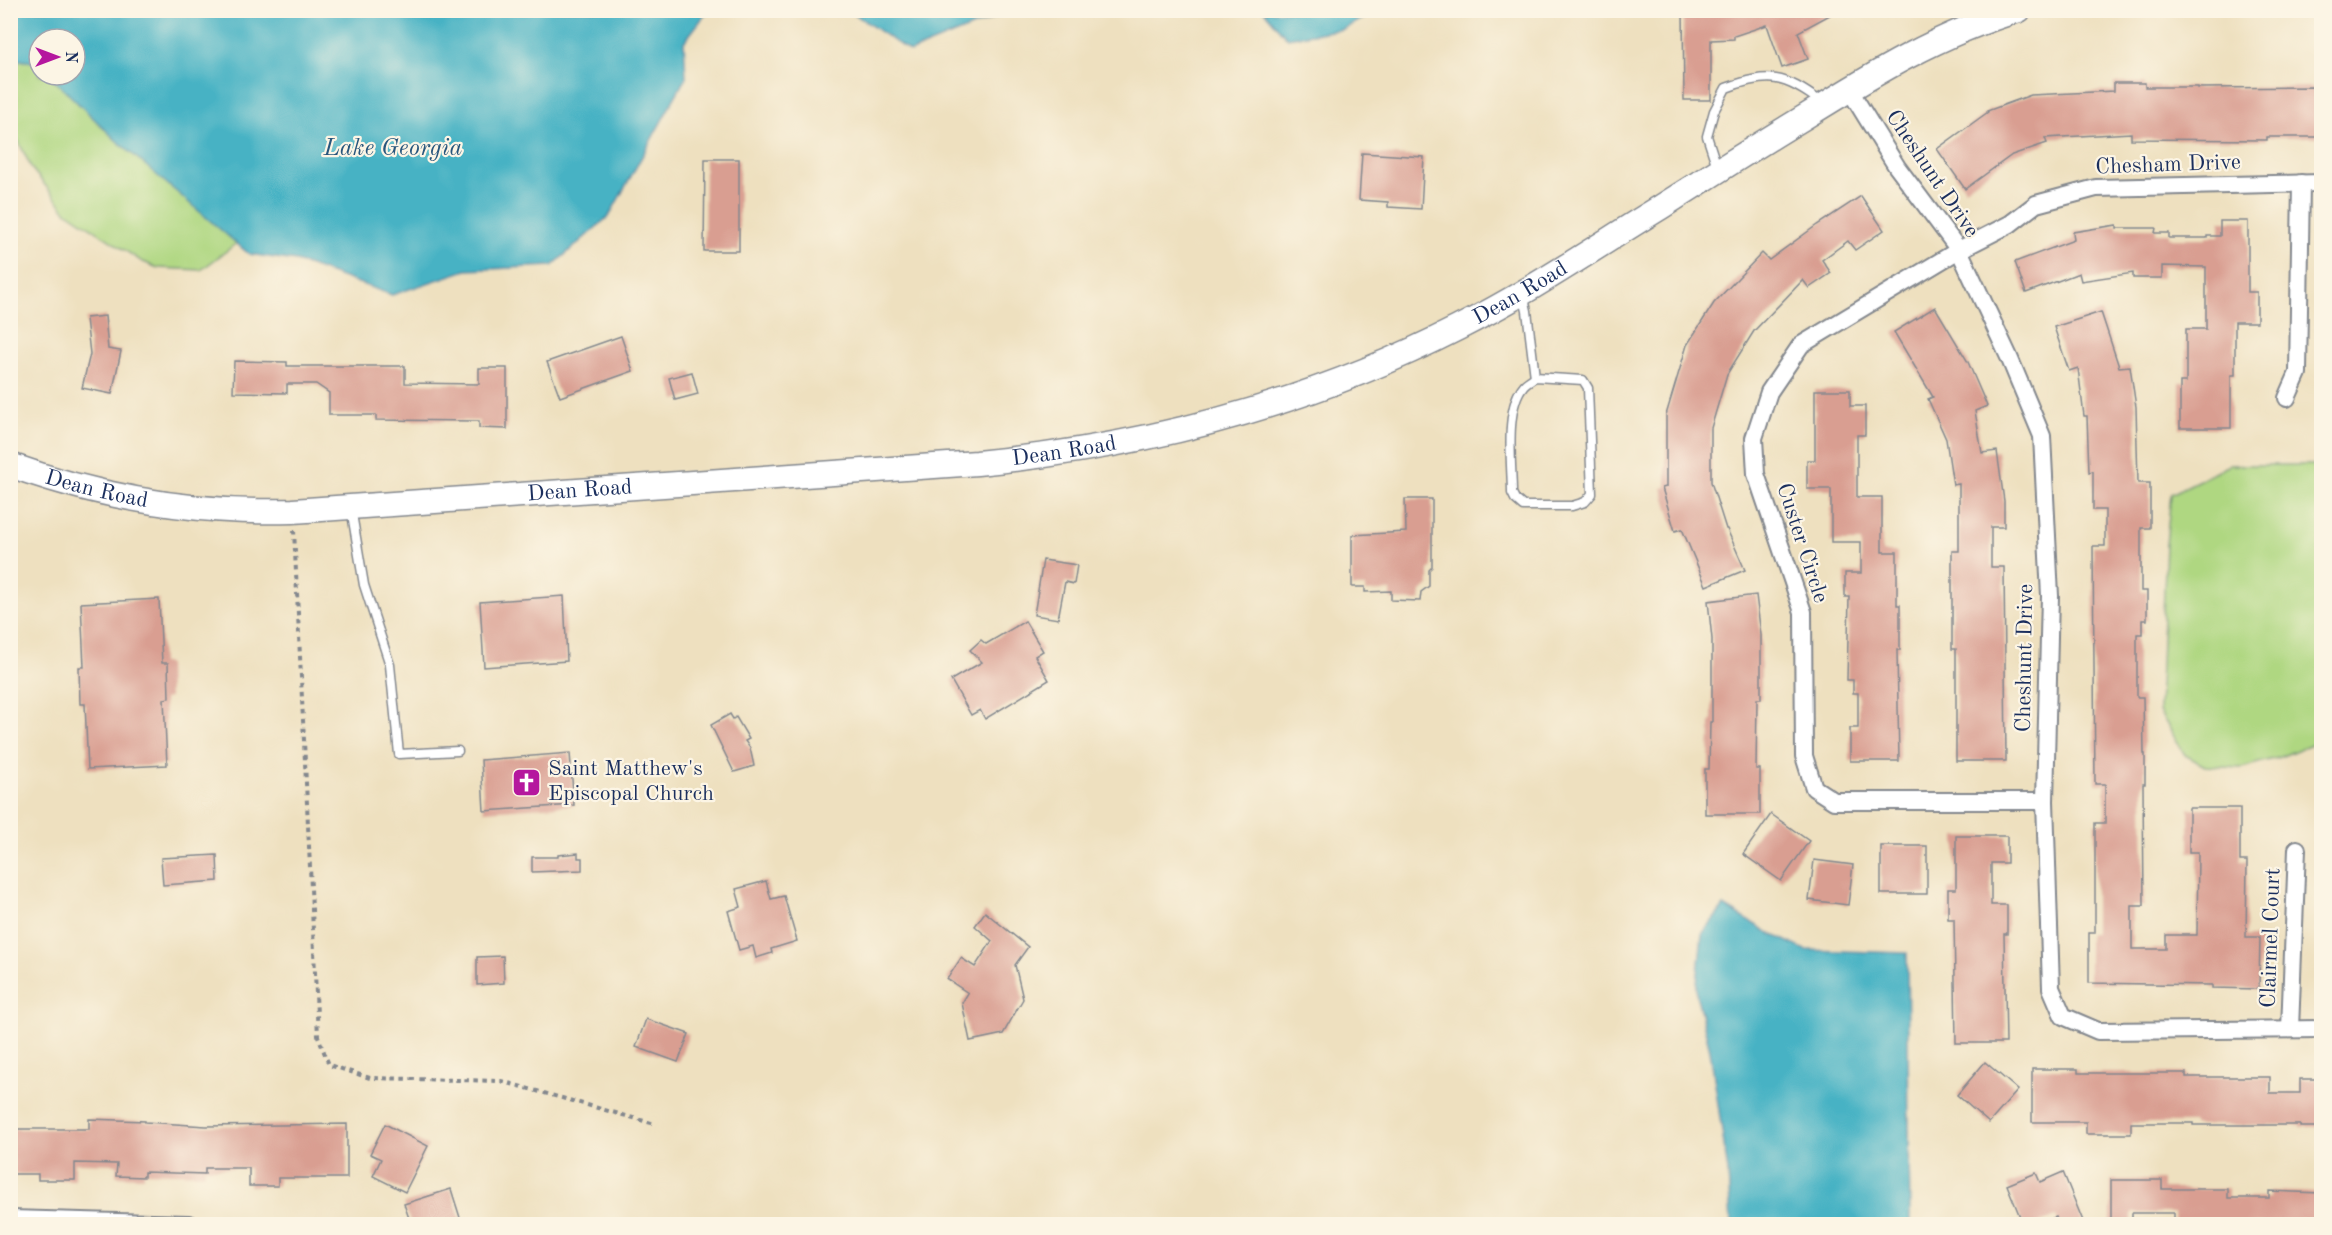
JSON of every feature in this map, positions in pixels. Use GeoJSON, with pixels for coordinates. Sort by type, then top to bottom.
{"type":"FeatureCollection","features":[{"type":"Feature","properties":{"kind":"main road","name":"Dean Road"},"geometry":{"type":"LineString","coordinates":[[10,465],[93,490],[146,501],[214,509],[293,511],[977,463],[1089,449],[1180,430],[1258,409],[1322,388],[1420,347],[1480,317],[1890,64],[1943,37],[2019,10]]}},
{"type":"Feature","properties":{"kind":"street","name":"Cheshunt Drive"},"geometry":{"type":"LineString","coordinates":[[1849,89],[1897,167],[1959,250],[2009,357],[2042,436],[2050,596],[2045,801],[2051,988],[2063,1016],[2098,1031],[2322,1029]]}},
{"type":"Feature","properties":{"kind":"street"},"geometry":{"type":"LineString","coordinates":[[2288,398],[2298,373],[2301,183]]}},
{"type":"Feature","properties":{"kind":"street","name":"Chesham Drive"},"geometry":{"type":"LineString","coordinates":[[1959,250],[2010,224],[2036,204],[2096,188],[2322,183]]}},
{"type":"Feature","properties":{"kind":"street","name":"Custer Circle"},"geometry":{"type":"LineString","coordinates":[[1959,250],[1801,345],[1769,392],[1754,438],[1756,474],[1803,612],[1804,756],[1814,788],[1834,801],[2045,801]]}},
{"type":"Feature","properties":{"kind":"street","name":"Clairmel Court"},"geometry":{"type":"LineString","coordinates":[[2290,1029],[2297,849]]}},
{"type":"Feature","properties":{"kind":"street"},"geometry":{"type":"LineString","coordinates":[[10,1219],[189,1224]]}},
{"type":"Feature","properties":{"kind":"lane"},"geometry":{"type":"LineString","coordinates":[[1718,171],[1707,136],[1714,111],[1726,88],[1750,79],[1779,78],[1800,87],[1824,105]]}},
{"type":"Feature","properties":{"kind":"lane"},"geometry":{"type":"LineString","coordinates":[[1522,292],[1527,311],[1535,377]]}},
{"type":"Feature","properties":{"kind":"lane"},"geometry":{"type":"LineString","coordinates":[[1535,377],[1583,380],[1588,388],[1592,494],[1585,502],[1572,506],[1523,506],[1512,493],[1512,410],[1524,384],[1535,377]]}},
{"type":"Feature","properties":{"kind":"lane"},"geometry":{"type":"LineString","coordinates":[[351,508],[364,585],[390,665],[399,754],[458,752]]}},
{"type":"Feature","properties":{"kind":"path"},"geometry":{"type":"LineString","coordinates":[[293,511],[318,1036],[329,1065],[370,1078],[501,1081],[655,1124]]}},
{"type":"Feature","properties":{"kind":"green space"},"geometry":{"type":"Polygon","coordinates":[[[10,59],[27,61],[27,87],[61,87],[116,140],[237,243],[201,270],[158,268],[141,261],[66,211],[32,169],[12,128],[10,59]]]}},
{"type":"Feature","properties":{"kind":"green space"},"geometry":{"type":"Polygon","coordinates":[[[2230,465],[2322,465],[2321,740],[2280,757],[2241,768],[2205,766],[2185,755],[2159,711],[2166,545],[2171,494],[2230,465]]]}},
{"type":"Feature","properties":{"kind":"water","name":"Lake Georgia"},"geometry":{"type":"Polygon","coordinates":[[[11,10],[708,10],[684,42],[686,77],[609,216],[552,266],[466,270],[392,295],[296,261],[249,254],[116,140],[61,87],[87,87],[87,27],[27,27],[27,61],[11,59],[11,10]]]}},
{"type":"Feature","properties":{"kind":"water"},"geometry":{"type":"Polygon","coordinates":[[[850,11],[1011,11],[910,52],[850,11]]]}},
{"type":"Feature","properties":{"kind":"water"},"geometry":{"type":"Polygon","coordinates":[[[1264,11],[1378,11],[1343,29],[1287,38],[1264,11]]]}},
{"type":"Feature","properties":{"kind":"water"},"geometry":{"type":"Polygon","coordinates":[[[1724,906],[1771,934],[1805,950],[1907,953],[1910,1224],[1731,1224],[1728,1172],[1710,1050],[1696,993],[1702,934],[1724,906]]]}},
{"type":"Feature","properties":{"kind":"building"},"geometry":{"type":"Polygon","coordinates":[[[1683,10],[1839,10],[1798,32],[1808,59],[1782,68],[1767,25],[1734,36],[1734,39],[1711,40],[1711,100],[1684,100],[1683,10]]]}},
{"type":"Feature","properties":{"kind":"building"},"geometry":{"type":"Polygon","coordinates":[[[2114,83],[2145,83],[2145,87],[2322,87],[2322,137],[2267,137],[2267,140],[2131,139],[2131,133],[2045,138],[2047,143],[2012,155],[1965,189],[1937,149],[1987,111],[2031,95],[2114,91],[2114,83]]]}},
{"type":"Feature","properties":{"kind":"building"},"geometry":{"type":"Polygon","coordinates":[[[1362,153],[1424,157],[1421,209],[1388,207],[1388,202],[1359,200],[1362,153]]]}},
{"type":"Feature","properties":{"kind":"building"},"geometry":{"type":"Polygon","coordinates":[[[705,159],[739,159],[739,251],[704,251],[705,159]]]}},
{"type":"Feature","properties":{"kind":"building"},"geometry":{"type":"Polygon","coordinates":[[[1861,196],[1884,230],[1855,250],[1848,241],[1822,260],[1831,273],[1809,288],[1803,280],[1754,331],[1727,374],[1711,428],[1711,482],[1726,529],[1745,570],[1706,586],[1682,529],[1675,531],[1662,488],[1666,487],[1666,415],[1687,345],[1714,303],[1762,253],[1769,260],[1861,196]]]}},
{"type":"Feature","properties":{"kind":"building"},"geometry":{"type":"Polygon","coordinates":[[[2220,221],[2248,221],[2248,292],[2257,292],[2257,322],[2235,322],[2235,375],[2231,375],[2231,428],[2180,428],[2180,382],[2186,382],[2186,329],[2206,329],[2206,267],[2162,266],[2162,278],[2133,278],[2133,273],[2081,281],[2079,273],[2026,293],[2015,262],[2074,240],[2073,232],[2117,225],[2117,228],[2156,228],[2155,233],[2169,233],[2169,238],[2207,238],[2207,236],[2220,236],[2220,221]]]}},
{"type":"Feature","properties":{"kind":"building"},"geometry":{"type":"Polygon","coordinates":[[[1935,307],[1968,362],[1987,406],[1975,411],[1982,453],[1997,451],[2004,501],[2004,527],[1991,527],[1991,567],[2004,567],[2006,761],[1956,761],[1956,649],[1952,649],[1952,551],[1959,551],[1959,484],[1953,485],[1946,439],[1928,399],[1933,397],[1894,332],[1935,307]]]}},
{"type":"Feature","properties":{"kind":"building"},"geometry":{"type":"Polygon","coordinates":[[[2101,312],[2119,367],[2130,366],[2136,407],[2138,483],[2150,483],[2150,528],[2141,528],[2141,591],[2147,591],[2147,620],[2142,620],[2142,634],[2137,634],[2137,697],[2143,697],[2145,754],[2145,784],[2143,784],[2144,906],[2132,906],[2132,949],[2166,949],[2166,935],[2197,935],[2198,852],[2189,852],[2189,808],[2240,808],[2240,861],[2247,861],[2246,937],[2260,937],[2259,989],[2212,988],[2212,985],[2089,983],[2089,933],[2095,933],[2095,823],[2105,823],[2105,784],[2095,784],[2093,546],[2105,546],[2105,510],[2093,510],[2093,471],[2089,472],[2087,416],[2084,416],[2078,368],[2069,371],[2054,327],[2101,312]]]}},
{"type":"Feature","properties":{"kind":"building"},"geometry":{"type":"Polygon","coordinates":[[[105,316],[108,349],[121,351],[112,394],[82,388],[90,354],[86,318],[105,316]]]}},
{"type":"Feature","properties":{"kind":"building"},"geometry":{"type":"Polygon","coordinates":[[[621,336],[633,371],[560,397],[547,362],[621,336]]]}},
{"type":"Feature","properties":{"kind":"building"},"geometry":{"type":"Polygon","coordinates":[[[234,361],[287,362],[287,366],[405,366],[405,383],[479,384],[479,368],[507,368],[507,429],[479,428],[479,421],[376,420],[376,415],[329,415],[329,393],[316,384],[287,384],[287,393],[233,392],[234,361]]]}},
{"type":"Feature","properties":{"kind":"building"},"geometry":{"type":"Polygon","coordinates":[[[692,372],[698,394],[675,400],[669,378],[692,372]]]}},
{"type":"Feature","properties":{"kind":"building"},"geometry":{"type":"Polygon","coordinates":[[[1815,390],[1850,390],[1850,406],[1865,406],[1865,435],[1857,435],[1857,497],[1882,497],[1882,552],[1897,552],[1897,605],[1900,605],[1900,650],[1897,650],[1899,761],[1850,761],[1850,728],[1858,728],[1858,693],[1853,693],[1853,680],[1847,680],[1849,597],[1845,597],[1845,573],[1861,573],[1861,542],[1831,542],[1831,489],[1807,489],[1807,460],[1815,460],[1815,390]]]}},
{"type":"Feature","properties":{"kind":"building"},"geometry":{"type":"Polygon","coordinates":[[[1405,499],[1432,499],[1432,567],[1429,570],[1429,586],[1421,592],[1420,601],[1391,600],[1391,591],[1365,592],[1365,587],[1352,587],[1352,535],[1406,532],[1405,499]]]}},
{"type":"Feature","properties":{"kind":"building"},"geometry":{"type":"Polygon","coordinates":[[[1043,560],[1077,565],[1074,584],[1065,582],[1058,619],[1034,615],[1043,560]]]}},
{"type":"Feature","properties":{"kind":"building"},"geometry":{"type":"Polygon","coordinates":[[[1756,595],[1761,635],[1761,699],[1757,699],[1756,769],[1760,769],[1760,814],[1705,814],[1705,769],[1709,769],[1710,722],[1712,722],[1712,639],[1708,601],[1756,595]]]}},
{"type":"Feature","properties":{"kind":"building"},"geometry":{"type":"Polygon","coordinates":[[[564,596],[567,661],[484,667],[480,602],[564,596]]]}},
{"type":"Feature","properties":{"kind":"building"},"geometry":{"type":"Polygon","coordinates":[[[159,599],[162,663],[168,663],[169,698],[164,699],[167,765],[88,769],[85,704],[80,704],[79,667],[84,667],[81,603],[159,599]]]}},
{"type":"Feature","properties":{"kind":"building"},"geometry":{"type":"Polygon","coordinates":[[[1025,621],[1043,651],[1035,656],[1049,680],[985,719],[980,710],[971,715],[951,680],[982,662],[970,650],[981,640],[986,644],[1025,621]]]}},
{"type":"Feature","properties":{"kind":"building"},"geometry":{"type":"Polygon","coordinates":[[[730,714],[733,719],[736,717],[749,739],[745,741],[750,748],[754,766],[734,772],[711,725],[730,714]]]}},
{"type":"Feature","properties":{"kind":"building","name":"Saint Matthew's Episcopal Church"},"geometry":{"type":"Polygon","coordinates":[[[570,753],[574,805],[484,811],[481,760],[570,753]]]}},
{"type":"Feature","properties":{"kind":"building"},"geometry":{"type":"Polygon","coordinates":[[[1771,814],[1809,841],[1781,881],[1743,854],[1771,814]]]}},
{"type":"Feature","properties":{"kind":"building"},"geometry":{"type":"Polygon","coordinates":[[[1956,836],[2007,836],[2007,863],[1991,863],[1991,905],[2007,905],[2007,934],[2004,934],[2006,1043],[1956,1043],[1954,919],[1948,919],[1948,889],[1956,889],[1956,836]]]}},
{"type":"Feature","properties":{"kind":"building"},"geometry":{"type":"Polygon","coordinates":[[[1881,846],[1927,846],[1927,894],[1881,894],[1881,846]]]}},
{"type":"Feature","properties":{"kind":"building"},"geometry":{"type":"Polygon","coordinates":[[[578,853],[578,858],[582,858],[582,870],[532,872],[532,857],[558,857],[558,855],[578,853]]]}},
{"type":"Feature","properties":{"kind":"building"},"geometry":{"type":"Polygon","coordinates":[[[217,855],[218,881],[163,885],[161,858],[217,855]]]}},
{"type":"Feature","properties":{"kind":"building"},"geometry":{"type":"Polygon","coordinates":[[[1814,860],[1853,865],[1848,905],[1809,900],[1814,860]]]}},
{"type":"Feature","properties":{"kind":"building"},"geometry":{"type":"Polygon","coordinates":[[[766,881],[771,899],[784,896],[797,941],[771,949],[772,953],[756,958],[753,946],[739,950],[728,911],[741,907],[736,889],[766,881]]]}},
{"type":"Feature","properties":{"kind":"building"},"geometry":{"type":"Polygon","coordinates":[[[985,912],[1028,947],[1015,965],[1023,999],[1003,1034],[970,1041],[962,1003],[968,993],[947,979],[961,958],[975,967],[992,941],[975,926],[985,912]]]}},
{"type":"Feature","properties":{"kind":"building"},"geometry":{"type":"Polygon","coordinates":[[[503,956],[504,983],[477,985],[477,957],[503,956]]]}},
{"type":"Feature","properties":{"kind":"building"},"geometry":{"type":"Polygon","coordinates":[[[646,1019],[689,1034],[678,1062],[636,1047],[646,1019]]]}},
{"type":"Feature","properties":{"kind":"building"},"geometry":{"type":"Polygon","coordinates":[[[1985,1062],[2018,1090],[1989,1123],[1957,1095],[1985,1062]]]}},
{"type":"Feature","properties":{"kind":"building"},"geometry":{"type":"Polygon","coordinates":[[[2032,1069],[2078,1069],[2078,1073],[2186,1073],[2186,1077],[2270,1077],[2270,1093],[2300,1093],[2300,1079],[2322,1079],[2322,1127],[2131,1123],[2131,1134],[2086,1134],[2086,1122],[2032,1122],[2032,1069]]]}},
{"type":"Feature","properties":{"kind":"building"},"geometry":{"type":"Polygon","coordinates":[[[89,1119],[206,1126],[347,1124],[347,1178],[278,1178],[278,1186],[249,1186],[249,1168],[205,1168],[205,1174],[144,1172],[144,1177],[116,1176],[117,1164],[75,1163],[75,1180],[38,1180],[38,1174],[10,1174],[10,1129],[89,1129],[89,1119]]]}},
{"type":"Feature","properties":{"kind":"building"},"geometry":{"type":"Polygon","coordinates":[[[385,1124],[428,1146],[405,1192],[373,1176],[381,1159],[370,1154],[385,1124]]]}},
{"type":"Feature","properties":{"kind":"building"},"geometry":{"type":"Polygon","coordinates":[[[2063,1172],[2083,1221],[2074,1224],[2059,1224],[2056,1217],[2038,1224],[2023,1224],[2007,1185],[2036,1173],[2040,1182],[2063,1172]]]}},
{"type":"Feature","properties":{"kind":"building"},"geometry":{"type":"Polygon","coordinates":[[[2111,1180],[2162,1180],[2162,1189],[2228,1189],[2228,1198],[2269,1198],[2269,1191],[2322,1193],[2322,1224],[2174,1224],[2174,1213],[2132,1213],[2132,1224],[2111,1224],[2111,1180]]]}},
{"type":"Feature","properties":{"kind":"building"},"geometry":{"type":"Polygon","coordinates":[[[451,1189],[462,1224],[411,1224],[404,1204],[451,1189]]]}},
{"type":"Feature","properties":{"kind":"place","name":"Saint Matthew's Episcopal Church"},"geometry":{"type":"Point","coordinates":[527,782]}}]}
